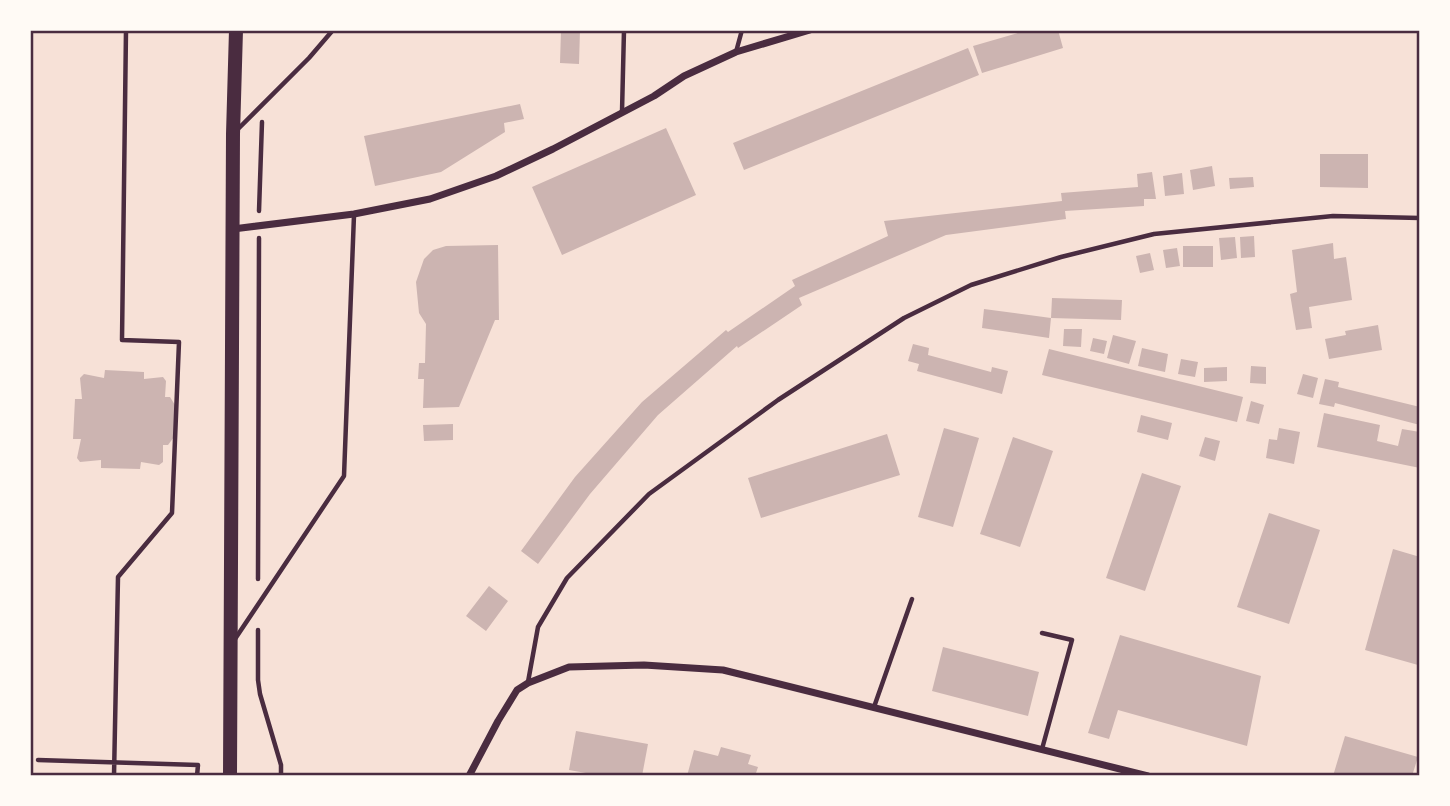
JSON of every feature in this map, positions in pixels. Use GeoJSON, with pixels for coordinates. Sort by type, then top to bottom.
{"type":"FeatureCollection","features":[{"type":"Feature","properties":{"kind":"main road"},"geometry":{"type":"LineString","coordinates":[[230,776],[233,134],[236,30]]}},
{"type":"Feature","properties":{"kind":"street"},"geometry":{"type":"LineString","coordinates":[[233,229],[354,214],[430,199],[496,176],[654,96],[684,76],[736,52],[810,30]]}},
{"type":"Feature","properties":{"kind":"street"},"geometry":{"type":"LineString","coordinates":[[469,776],[517,690],[528,683],[569,667],[644,665],[723,670],[1148,776]]}},
{"type":"Feature","properties":{"kind":"lane"},"geometry":{"type":"LineString","coordinates":[[233,134],[309,58],[332,30]]}},
{"type":"Feature","properties":{"kind":"lane"},"geometry":{"type":"LineString","coordinates":[[622,112],[624,30]]}},
{"type":"Feature","properties":{"kind":"lane"},"geometry":{"type":"LineString","coordinates":[[736,52],[742,30]]}},
{"type":"Feature","properties":{"kind":"lane"},"geometry":{"type":"LineString","coordinates":[[232,643],[344,476],[354,214]]}},
{"type":"Feature","properties":{"kind":"lane"},"geometry":{"type":"LineString","coordinates":[[528,683],[538,627],[567,578],[649,494],[778,400],[904,318],[971,285],[1061,257],[1154,234],[1333,216],[1420,218]]}},
{"type":"Feature","properties":{"kind":"lane"},"geometry":{"type":"LineString","coordinates":[[874,708],[912,599]]}},
{"type":"Feature","properties":{"kind":"lane"},"geometry":{"type":"LineString","coordinates":[[1042,633],[1072,640],[1042,749]]}},
{"type":"Feature","properties":{"kind":"path"},"geometry":{"type":"LineString","coordinates":[[114,776],[118,577],[172,513],[178,342],[122,340],[126,30]]}},
{"type":"Feature","properties":{"kind":"path"},"geometry":{"type":"LineString","coordinates":[[263,104],[259,226],[258,680],[281,765],[281,776]]}},
{"type":"Feature","properties":{"kind":"path"},"geometry":{"type":"LineString","coordinates":[[38,760],[198,765],[197,776]]}},
{"type":"Feature","properties":{"kind":"building"},"geometry":{"type":"Polygon","coordinates":[[[561,30],[580,30],[579,64],[560,63],[561,30]]]}},
{"type":"Feature","properties":{"kind":"building"},"geometry":{"type":"Polygon","coordinates":[[[1028,30],[1058,30],[1063,48],[982,73],[973,46],[1028,30]]]}},
{"type":"Feature","properties":{"kind":"building"},"geometry":{"type":"Polygon","coordinates":[[[968,48],[979,75],[744,170],[733,143],[968,48]]]}},
{"type":"Feature","properties":{"kind":"building"},"geometry":{"type":"Polygon","coordinates":[[[520,104],[524,119],[504,123],[505,132],[441,172],[375,186],[364,136],[520,104]]]}},
{"type":"Feature","properties":{"kind":"building"},"geometry":{"type":"Polygon","coordinates":[[[666,128],[696,195],[562,255],[532,187],[666,128]]]}},
{"type":"Feature","properties":{"kind":"building"},"geometry":{"type":"Polygon","coordinates":[[[1320,154],[1368,154],[1368,188],[1320,187],[1320,154]]]}},
{"type":"Feature","properties":{"kind":"building"},"geometry":{"type":"Polygon","coordinates":[[[1212,166],[1215,186],[1193,190],[1190,170],[1212,166]]]}},
{"type":"Feature","properties":{"kind":"building"},"geometry":{"type":"Polygon","coordinates":[[[1152,172],[1156,199],[1144,199],[1144,206],[1065,211],[1066,219],[946,235],[799,298],[802,305],[738,348],[737,346],[658,415],[590,494],[538,564],[521,551],[575,477],[642,402],[726,330],[728,332],[795,286],[792,280],[888,236],[884,221],[1062,201],[1061,193],[1138,187],[1137,174],[1152,172]]]}},
{"type":"Feature","properties":{"kind":"building"},"geometry":{"type":"Polygon","coordinates":[[[1182,173],[1184,194],[1165,196],[1163,176],[1182,173]]]}},
{"type":"Feature","properties":{"kind":"building"},"geometry":{"type":"Polygon","coordinates":[[[1253,177],[1254,187],[1230,189],[1229,178],[1253,177]]]}},
{"type":"Feature","properties":{"kind":"building"},"geometry":{"type":"Polygon","coordinates":[[[1254,236],[1255,257],[1241,258],[1240,237],[1254,236]]]}},
{"type":"Feature","properties":{"kind":"building"},"geometry":{"type":"Polygon","coordinates":[[[1235,237],[1237,258],[1221,260],[1219,238],[1235,237]]]}},
{"type":"Feature","properties":{"kind":"building"},"geometry":{"type":"Polygon","coordinates":[[[1333,243],[1334,259],[1346,257],[1352,300],[1309,307],[1312,328],[1296,330],[1290,294],[1297,292],[1292,250],[1333,243]]]}},
{"type":"Feature","properties":{"kind":"building"},"geometry":{"type":"Polygon","coordinates":[[[498,245],[499,320],[495,320],[459,407],[423,408],[424,379],[418,379],[419,363],[425,363],[426,324],[419,313],[416,282],[424,259],[433,250],[446,246],[498,245]]]}},
{"type":"Feature","properties":{"kind":"building"},"geometry":{"type":"Polygon","coordinates":[[[1183,246],[1213,246],[1213,267],[1183,267],[1183,246]]]}},
{"type":"Feature","properties":{"kind":"building"},"geometry":{"type":"Polygon","coordinates":[[[1177,248],[1180,266],[1166,268],[1163,250],[1177,248]]]}},
{"type":"Feature","properties":{"kind":"building"},"geometry":{"type":"Polygon","coordinates":[[[1150,253],[1154,270],[1140,273],[1136,256],[1150,253]]]}},
{"type":"Feature","properties":{"kind":"building"},"geometry":{"type":"Polygon","coordinates":[[[1052,298],[1122,300],[1121,320],[1051,318],[1052,298]]]}},
{"type":"Feature","properties":{"kind":"building"},"geometry":{"type":"Polygon","coordinates":[[[984,309],[1051,318],[1049,338],[982,328],[984,309]]]}},
{"type":"Feature","properties":{"kind":"building"},"geometry":{"type":"Polygon","coordinates":[[[1378,325],[1382,350],[1329,359],[1325,339],[1346,335],[1345,331],[1378,325]]]}},
{"type":"Feature","properties":{"kind":"building"},"geometry":{"type":"Polygon","coordinates":[[[1064,329],[1082,329],[1081,347],[1063,346],[1064,329]]]}},
{"type":"Feature","properties":{"kind":"building"},"geometry":{"type":"Polygon","coordinates":[[[1113,335],[1136,341],[1129,364],[1107,358],[1113,335]]]}},
{"type":"Feature","properties":{"kind":"building"},"geometry":{"type":"Polygon","coordinates":[[[1093,338],[1107,341],[1104,354],[1090,351],[1093,338]]]}},
{"type":"Feature","properties":{"kind":"building"},"geometry":{"type":"Polygon","coordinates":[[[913,344],[929,348],[928,355],[991,372],[992,367],[1008,371],[1002,394],[917,371],[919,364],[908,361],[913,344]]]}},
{"type":"Feature","properties":{"kind":"building"},"geometry":{"type":"Polygon","coordinates":[[[1142,348],[1168,354],[1165,372],[1138,366],[1142,348]]]}},
{"type":"Feature","properties":{"kind":"building"},"geometry":{"type":"Polygon","coordinates":[[[1049,349],[1243,397],[1237,422],[1042,375],[1049,349]]]}},
{"type":"Feature","properties":{"kind":"building"},"geometry":{"type":"Polygon","coordinates":[[[1181,359],[1198,362],[1195,377],[1178,374],[1181,359]]]}},
{"type":"Feature","properties":{"kind":"building"},"geometry":{"type":"Polygon","coordinates":[[[1251,366],[1266,367],[1266,384],[1250,383],[1251,366]]]}},
{"type":"Feature","properties":{"kind":"building"},"geometry":{"type":"Polygon","coordinates":[[[1227,367],[1227,381],[1204,382],[1204,368],[1227,367]]]}},
{"type":"Feature","properties":{"kind":"building"},"geometry":{"type":"Polygon","coordinates":[[[105,370],[144,372],[144,379],[163,377],[166,381],[165,397],[170,397],[175,405],[174,437],[168,445],[163,445],[163,462],[159,465],[141,462],[140,469],[101,468],[101,460],[80,462],[77,458],[81,439],[73,439],[75,399],[82,399],[80,378],[84,374],[104,378],[105,370]]]}},
{"type":"Feature","properties":{"kind":"building"},"geometry":{"type":"Polygon","coordinates":[[[1303,374],[1318,378],[1313,398],[1297,394],[1303,374]]]}},
{"type":"Feature","properties":{"kind":"building"},"geometry":{"type":"Polygon","coordinates":[[[1325,379],[1339,382],[1338,387],[1420,407],[1420,425],[1335,403],[1334,407],[1319,404],[1325,379]]]}},
{"type":"Feature","properties":{"kind":"building"},"geometry":{"type":"Polygon","coordinates":[[[1251,401],[1264,405],[1259,424],[1246,421],[1251,401]]]}},
{"type":"Feature","properties":{"kind":"building"},"geometry":{"type":"Polygon","coordinates":[[[1324,413],[1380,425],[1377,441],[1398,446],[1402,429],[1420,432],[1420,468],[1317,447],[1324,413]]]}},
{"type":"Feature","properties":{"kind":"building"},"geometry":{"type":"Polygon","coordinates":[[[1141,415],[1172,423],[1168,440],[1137,432],[1141,415]]]}},
{"type":"Feature","properties":{"kind":"building"},"geometry":{"type":"Polygon","coordinates":[[[453,424],[453,440],[424,441],[423,425],[453,424]]]}},
{"type":"Feature","properties":{"kind":"building"},"geometry":{"type":"Polygon","coordinates":[[[944,428],[979,438],[953,527],[918,517],[944,428]]]}},
{"type":"Feature","properties":{"kind":"building"},"geometry":{"type":"Polygon","coordinates":[[[1279,428],[1300,432],[1294,464],[1266,458],[1269,439],[1277,440],[1279,428]]]}},
{"type":"Feature","properties":{"kind":"building"},"geometry":{"type":"Polygon","coordinates":[[[887,434],[900,475],[761,518],[748,478],[887,434]]]}},
{"type":"Feature","properties":{"kind":"building"},"geometry":{"type":"Polygon","coordinates":[[[1013,437],[1053,451],[1020,547],[980,534],[1013,437]]]}},
{"type":"Feature","properties":{"kind":"building"},"geometry":{"type":"Polygon","coordinates":[[[1205,437],[1220,441],[1215,461],[1199,456],[1205,437]]]}},
{"type":"Feature","properties":{"kind":"building"},"geometry":{"type":"Polygon","coordinates":[[[1142,473],[1181,486],[1145,591],[1106,578],[1142,473]]]}},
{"type":"Feature","properties":{"kind":"building"},"geometry":{"type":"Polygon","coordinates":[[[1269,513],[1320,530],[1289,624],[1237,607],[1269,513]]]}},
{"type":"Feature","properties":{"kind":"building"},"geometry":{"type":"Polygon","coordinates":[[[1393,549],[1420,557],[1418,665],[1365,650],[1393,549]]]}},
{"type":"Feature","properties":{"kind":"building"},"geometry":{"type":"Polygon","coordinates":[[[489,586],[508,601],[486,631],[466,616],[489,586]]]}},
{"type":"Feature","properties":{"kind":"building"},"geometry":{"type":"Polygon","coordinates":[[[1120,635],[1261,676],[1247,746],[1118,710],[1109,739],[1088,733],[1120,635]]]}},
{"type":"Feature","properties":{"kind":"building"},"geometry":{"type":"Polygon","coordinates":[[[943,647],[1039,672],[1028,716],[932,691],[943,647]]]}},
{"type":"Feature","properties":{"kind":"building"},"geometry":{"type":"Polygon","coordinates":[[[576,731],[648,744],[642,776],[603,776],[569,770],[576,731]]]}},
{"type":"Feature","properties":{"kind":"building"},"geometry":{"type":"Polygon","coordinates":[[[1345,736],[1418,757],[1412,776],[1333,776],[1345,736]]]}},
{"type":"Feature","properties":{"kind":"building"},"geometry":{"type":"Polygon","coordinates":[[[721,747],[751,755],[748,764],[758,767],[755,776],[687,776],[694,750],[718,756],[721,747]]]}}]}
